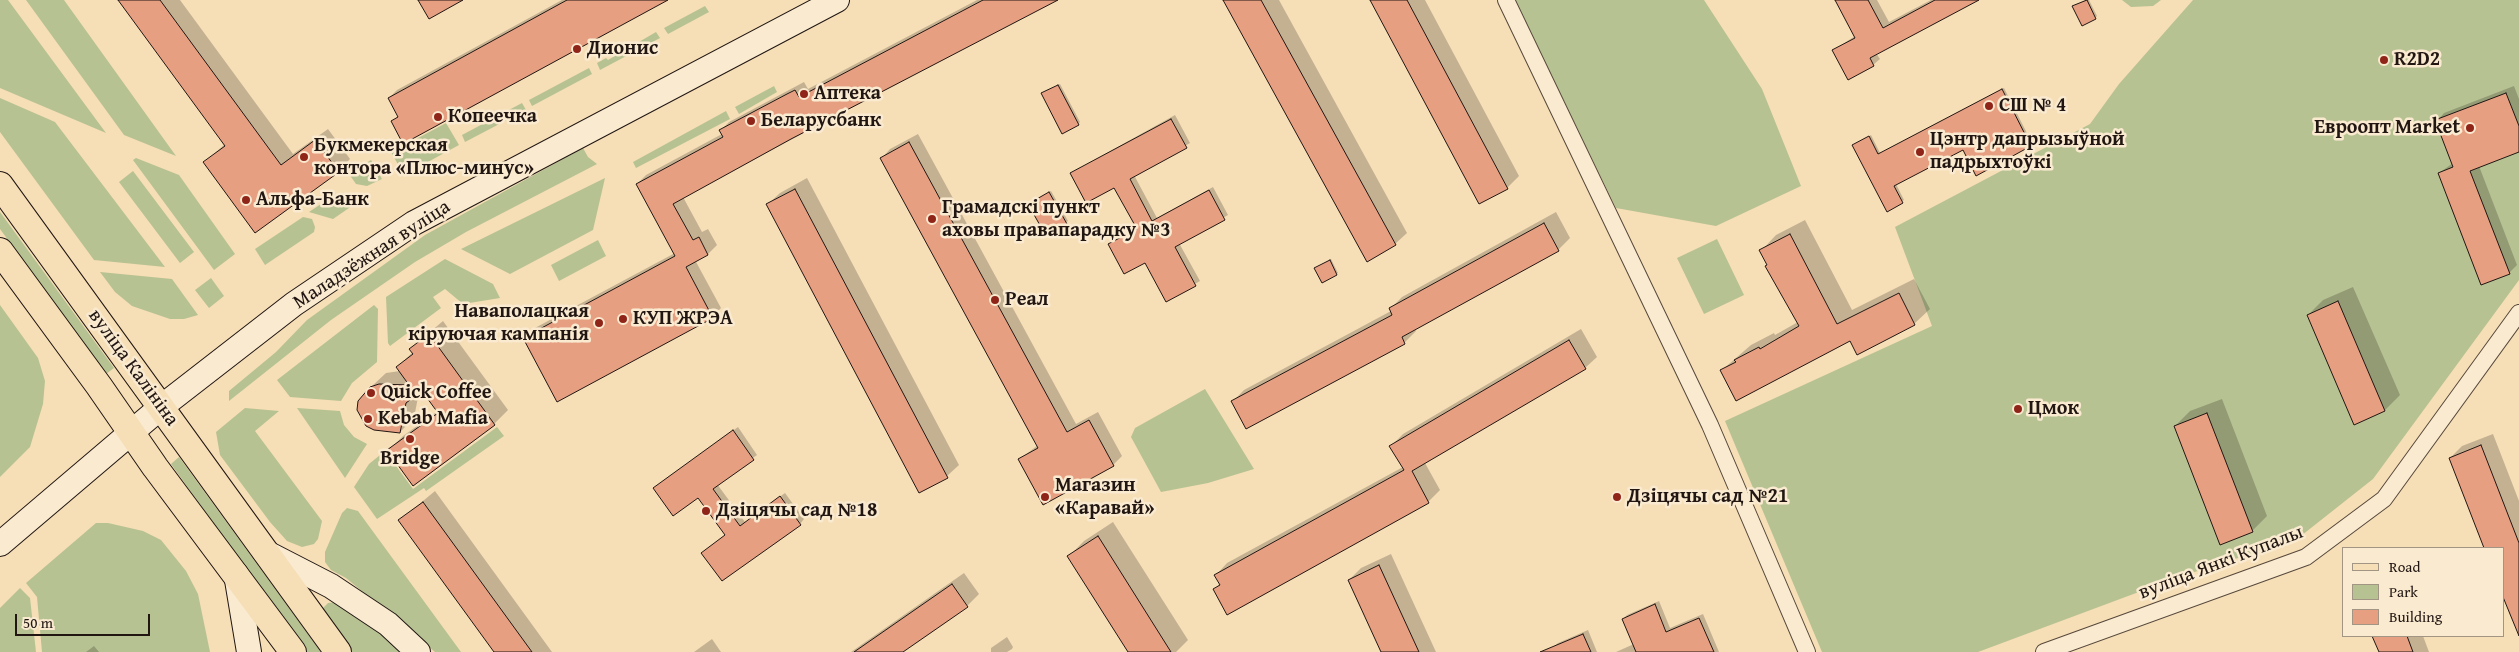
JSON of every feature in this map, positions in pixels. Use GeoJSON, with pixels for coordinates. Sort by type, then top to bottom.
{"type":"FeatureCollection","features":[{"type":"Feature","properties":{"kind":"main road","name":"Маладзёжная вуліца"},"geometry":{"type":"LineString","coordinates":[[0,544],[130,431],[294,304],[414,223],[837,0]]}},
{"type":"Feature","properties":{"kind":"main road","name":"вуліца Калініна"},"geometry":{"type":"LineString","coordinates":[[0,185],[338,652]]}},
{"type":"Feature","properties":{"kind":"main road","name":"вуліца Калініна"},"geometry":{"type":"LineString","coordinates":[[0,251],[292,651]]}},
{"type":"Feature","properties":{"kind":"main road","name":"вуліца Калініна"},"geometry":{"type":"LineString","coordinates":[[265,552],[339,592],[388,624],[418,652]]}},
{"type":"Feature","properties":{"kind":"main road","name":"вуліца Калініна"},"geometry":{"type":"LineString","coordinates":[[236,574],[249,652]]}},
{"type":"Feature","properties":{"kind":"main road","name":"вуліца Калініна"},"geometry":{"type":"LineString","coordinates":[[257,652],[268,643],[280,644],[292,651]]}},
{"type":"Feature","properties":{"kind":"street"},"geometry":{"type":"LineString","coordinates":[[1506,0],[1710,425],[1807,652]]}},
{"type":"Feature","properties":{"kind":"street","name":"вуліца Янкі Купалы"},"geometry":{"type":"LineString","coordinates":[[2044,652],[2306,556],[2384,499],[2519,313]]}},
{"type":"Feature","properties":{"kind":"green space"},"geometry":{"type":"Polygon","coordinates":[[[0,0],[8,0],[106,133],[0,88],[0,0]]]}},
{"type":"Feature","properties":{"kind":"green space"},"geometry":{"type":"Polygon","coordinates":[[[26,0],[64,0],[176,156],[124,135],[26,0]]]}},
{"type":"Feature","properties":{"kind":"green space"},"geometry":{"type":"Polygon","coordinates":[[[1515,0],[1704,0],[1762,89],[1801,186],[1716,226],[1616,208],[1515,0]]]}},
{"type":"Feature","properties":{"kind":"green space"},"geometry":{"type":"Polygon","coordinates":[[[2122,0],[2161,0],[2153,6],[2131,7],[2122,0]]]}},
{"type":"Feature","properties":{"kind":"green space"},"geometry":{"type":"Polygon","coordinates":[[[2193,0],[2519,0],[2519,280],[2373,479],[2297,539],[2179,577],[1978,652],[1822,652],[1725,421],[1932,326],[1895,227],[2090,124],[2119,84],[2193,0]]]}},
{"type":"Feature","properties":{"kind":"green space"},"geometry":{"type":"Polygon","coordinates":[[[705,6],[709,12],[668,34],[664,28],[705,6]]]}},
{"type":"Feature","properties":{"kind":"green space"},"geometry":{"type":"Polygon","coordinates":[[[656,32],[660,38],[600,70],[597,63],[606,58],[608,60],[656,32]]]}},
{"type":"Feature","properties":{"kind":"green space"},"geometry":{"type":"Polygon","coordinates":[[[589,68],[592,74],[532,106],[529,100],[589,68]]]}},
{"type":"Feature","properties":{"kind":"green space"},"geometry":{"type":"Polygon","coordinates":[[[774,86],[777,92],[739,114],[735,107],[774,86]]]}},
{"type":"Feature","properties":{"kind":"green space"},"geometry":{"type":"Polygon","coordinates":[[[0,98],[55,122],[165,267],[94,260],[0,132],[0,98]]]}},
{"type":"Feature","properties":{"kind":"green space"},"geometry":{"type":"Polygon","coordinates":[[[522,103],[526,110],[465,142],[462,135],[522,103]]]}},
{"type":"Feature","properties":{"kind":"green space"},"geometry":{"type":"Polygon","coordinates":[[[726,111],[730,119],[636,168],[633,162],[726,111]]]}},
{"type":"Feature","properties":{"kind":"green space"},"geometry":{"type":"Polygon","coordinates":[[[446,123],[459,145],[404,175],[387,145],[398,139],[403,146],[446,123]]]}},
{"type":"Feature","properties":{"kind":"green space"},"geometry":{"type":"Polygon","coordinates":[[[583,148],[588,157],[597,164],[466,232],[415,262],[331,320],[229,401],[229,391],[276,352],[307,320],[425,235],[583,148]]]}},
{"type":"Feature","properties":{"kind":"green space"},"geometry":{"type":"Polygon","coordinates":[[[136,158],[179,175],[235,254],[214,270],[133,160],[136,158]]]}},
{"type":"Feature","properties":{"kind":"green space"},"geometry":{"type":"Polygon","coordinates":[[[371,160],[382,179],[367,186],[356,184],[349,174],[371,160]]]}},
{"type":"Feature","properties":{"kind":"green space"},"geometry":{"type":"Polygon","coordinates":[[[133,171],[194,252],[180,263],[119,182],[133,171]]]}},
{"type":"Feature","properties":{"kind":"green space"},"geometry":{"type":"Polygon","coordinates":[[[605,178],[593,230],[510,274],[461,249],[605,178]]]}},
{"type":"Feature","properties":{"kind":"green space"},"geometry":{"type":"Polygon","coordinates":[[[336,194],[365,197],[333,219],[309,212],[336,194]]]}},
{"type":"Feature","properties":{"kind":"green space"},"geometry":{"type":"Polygon","coordinates":[[[0,212],[114,368],[106,374],[0,229],[0,212]]]}},
{"type":"Feature","properties":{"kind":"green space"},"geometry":{"type":"Polygon","coordinates":[[[303,217],[312,219],[315,227],[314,232],[265,265],[255,249],[303,217]]]}},
{"type":"Feature","properties":{"kind":"green space"},"geometry":{"type":"Polygon","coordinates":[[[1717,239],[1744,295],[1704,314],[1677,258],[1717,239]]]}},
{"type":"Feature","properties":{"kind":"green space"},"geometry":{"type":"Polygon","coordinates":[[[598,240],[606,256],[559,281],[551,265],[598,240]]]}},
{"type":"Feature","properties":{"kind":"green space"},"geometry":{"type":"Polygon","coordinates":[[[445,259],[493,284],[500,298],[463,304],[445,289],[433,297],[441,308],[390,346],[388,343],[386,297],[445,259]]]}},
{"type":"Feature","properties":{"kind":"green space"},"geometry":{"type":"Polygon","coordinates":[[[100,272],[172,279],[198,315],[184,319],[170,319],[132,306],[115,292],[100,272]]]}},
{"type":"Feature","properties":{"kind":"green space"},"geometry":{"type":"Polygon","coordinates":[[[211,278],[224,296],[209,308],[195,290],[211,278]]]}},
{"type":"Feature","properties":{"kind":"green space"},"geometry":{"type":"Polygon","coordinates":[[[0,305],[38,358],[45,381],[43,404],[30,447],[0,477],[0,305]]]}},
{"type":"Feature","properties":{"kind":"green space"},"geometry":{"type":"Polygon","coordinates":[[[374,305],[378,309],[377,362],[352,383],[341,401],[290,397],[277,380],[374,305]]]}},
{"type":"Feature","properties":{"kind":"green space"},"geometry":{"type":"Polygon","coordinates":[[[1205,389],[1254,469],[1208,483],[1161,492],[1131,437],[1135,428],[1205,389]]]}},
{"type":"Feature","properties":{"kind":"green space"},"geometry":{"type":"Polygon","coordinates":[[[245,408],[279,411],[255,431],[322,521],[318,539],[314,544],[302,547],[287,541],[270,522],[220,455],[216,432],[245,408]]]}},
{"type":"Feature","properties":{"kind":"green space"},"geometry":{"type":"Polygon","coordinates":[[[297,408],[340,411],[344,425],[354,437],[367,444],[345,478],[297,408]]]}},
{"type":"Feature","properties":{"kind":"green space"},"geometry":{"type":"Polygon","coordinates":[[[497,427],[504,436],[426,491],[424,488],[377,519],[354,487],[369,464],[385,451],[413,489],[497,427]]]}},
{"type":"Feature","properties":{"kind":"green space"},"geometry":{"type":"Polygon","coordinates":[[[179,457],[321,652],[306,652],[171,464],[179,457]]]}},
{"type":"Feature","properties":{"kind":"green space"},"geometry":{"type":"Polygon","coordinates":[[[347,508],[358,511],[461,652],[435,652],[346,578],[331,570],[325,562],[325,552],[342,513],[347,508]]]}},
{"type":"Feature","properties":{"kind":"green space"},"geometry":{"type":"Polygon","coordinates":[[[96,523],[108,523],[143,531],[161,540],[186,571],[198,594],[210,652],[42,652],[37,597],[26,583],[96,523]]]}},
{"type":"Feature","properties":{"kind":"green space"},"geometry":{"type":"Polygon","coordinates":[[[20,588],[30,598],[36,652],[0,652],[0,608],[20,588]]]}},
{"type":"Feature","properties":{"kind":"green space"},"geometry":{"type":"Polygon","coordinates":[[[337,602],[383,631],[405,652],[349,652],[323,616],[323,608],[328,603],[337,602]]]}},
{"type":"Feature","properties":{"kind":"building"},"geometry":{"type":"Polygon","coordinates":[[[118,0],[160,0],[281,165],[315,140],[339,172],[255,233],[203,162],[225,146],[118,0]]]}},
{"type":"Feature","properties":{"kind":"building"},"geometry":{"type":"Polygon","coordinates":[[[418,0],[463,0],[429,19],[418,0]]]}},
{"type":"Feature","properties":{"kind":"building"},"geometry":{"type":"Polygon","coordinates":[[[567,0],[668,0],[403,144],[391,121],[398,117],[388,98],[567,0]]]}},
{"type":"Feature","properties":{"kind":"building"},"geometry":{"type":"Polygon","coordinates":[[[983,0],[1058,0],[791,139],[673,204],[693,240],[699,237],[708,255],[686,267],[713,318],[557,402],[523,338],[675,256],[636,184],[723,137],[719,130],[795,90],[799,97],[983,0]]]}},
{"type":"Feature","properties":{"kind":"building"},"geometry":{"type":"Polygon","coordinates":[[[1223,0],[1261,0],[1396,245],[1367,262],[1223,0]]]}},
{"type":"Feature","properties":{"kind":"building"},"geometry":{"type":"Polygon","coordinates":[[[1370,0],[1407,0],[1508,189],[1479,204],[1370,0]]]}},
{"type":"Feature","properties":{"kind":"building"},"geometry":{"type":"Polygon","coordinates":[[[1835,0],[1868,0],[1883,28],[1935,0],[1979,0],[1870,58],[1874,66],[1848,80],[1832,50],[1855,38],[1835,0]]]}},
{"type":"Feature","properties":{"kind":"building"},"geometry":{"type":"Polygon","coordinates":[[[2087,0],[2096,19],[2082,26],[2072,6],[2087,0]]]}},
{"type":"Feature","properties":{"kind":"building"},"geometry":{"type":"Polygon","coordinates":[[[1058,85],[1079,125],[1062,134],[1041,93],[1058,85]]]}},
{"type":"Feature","properties":{"kind":"building","name":"Цэнтр дапрызыўной падрыхтоўкі"},"geometry":{"type":"Polygon","coordinates":[[[2002,89],[2031,146],[1976,176],[1963,150],[1894,186],[1903,203],[1887,212],[1852,145],[1869,136],[1878,154],[2002,89]]]}},
{"type":"Feature","properties":{"kind":"building"},"geometry":{"type":"Polygon","coordinates":[[[2506,93],[2519,126],[2519,152],[2470,171],[2510,274],[2481,285],[2438,173],[2453,167],[2435,120],[2506,93]]]}},
{"type":"Feature","properties":{"kind":"building"},"geometry":{"type":"Polygon","coordinates":[[[1171,119],[1187,148],[1130,179],[1152,221],[1209,190],[1225,220],[1175,247],[1196,286],[1166,302],[1145,263],[1124,274],[1108,244],[1137,229],[1114,188],[1086,203],[1070,173],[1171,119]]]}},
{"type":"Feature","properties":{"kind":"building"},"geometry":{"type":"Polygon","coordinates":[[[909,142],[1067,432],[1089,420],[1114,466],[1043,505],[1018,459],[1038,448],[880,158],[909,142]]]}},
{"type":"Feature","properties":{"kind":"building"},"geometry":{"type":"Polygon","coordinates":[[[795,189],[948,478],[919,493],[766,204],[795,189]]]}},
{"type":"Feature","properties":{"kind":"building"},"geometry":{"type":"Polygon","coordinates":[[[1049,192],[1067,224],[1046,236],[1028,204],[1049,192]]]}},
{"type":"Feature","properties":{"kind":"building"},"geometry":{"type":"Polygon","coordinates":[[[1544,223],[1559,251],[1402,337],[1405,344],[1246,429],[1231,401],[1392,315],[1389,308],[1544,223]]]}},
{"type":"Feature","properties":{"kind":"building"},"geometry":{"type":"Polygon","coordinates":[[[1790,234],[1837,324],[1899,293],[1915,325],[1857,355],[1850,341],[1736,401],[1720,370],[1736,362],[1734,360],[1759,347],[1760,349],[1799,326],[1765,266],[1767,265],[1759,250],[1790,234]]]}},
{"type":"Feature","properties":{"kind":"building"},"geometry":{"type":"Polygon","coordinates":[[[1330,260],[1337,275],[1322,283],[1314,268],[1330,260]]]}},
{"type":"Feature","properties":{"kind":"building"},"geometry":{"type":"Polygon","coordinates":[[[2338,301],[2385,411],[2354,425],[2307,315],[2338,301]]]}},
{"type":"Feature","properties":{"kind":"building"},"geometry":{"type":"Polygon","coordinates":[[[429,334],[495,425],[413,486],[387,450],[438,413],[422,391],[406,403],[400,433],[374,430],[366,426],[357,410],[358,401],[370,387],[379,384],[409,385],[396,367],[413,354],[409,349],[429,334]]]}},
{"type":"Feature","properties":{"kind":"building"},"geometry":{"type":"Polygon","coordinates":[[[1569,340],[1586,369],[1412,471],[1429,503],[1227,615],[1213,589],[1220,585],[1214,575],[1404,470],[1389,446],[1569,340]]]}},
{"type":"Feature","properties":{"kind":"building"},"geometry":{"type":"Polygon","coordinates":[[[2207,413],[2253,532],[2220,545],[2174,426],[2207,413]]]}},
{"type":"Feature","properties":{"kind":"building"},"geometry":{"type":"Polygon","coordinates":[[[733,430],[754,460],[713,489],[740,526],[780,496],[801,525],[722,581],[701,553],[725,535],[698,498],[673,516],[653,488],[733,430]]]}},
{"type":"Feature","properties":{"kind":"building"},"geometry":{"type":"Polygon","coordinates":[[[2481,445],[2519,543],[2519,636],[2504,599],[2504,547],[2484,547],[2449,458],[2481,445]]]}},
{"type":"Feature","properties":{"kind":"building"},"geometry":{"type":"Polygon","coordinates":[[[423,502],[532,652],[494,652],[398,520],[423,502]]]}},
{"type":"Feature","properties":{"kind":"building"},"geometry":{"type":"Polygon","coordinates":[[[1098,536],[1171,652],[1128,652],[1067,556],[1098,536]]]}},
{"type":"Feature","properties":{"kind":"building"},"geometry":{"type":"Polygon","coordinates":[[[1379,565],[1419,652],[1381,652],[1348,580],[1379,565]]]}},
{"type":"Feature","properties":{"kind":"building"},"geometry":{"type":"Polygon","coordinates":[[[952,584],[968,607],[903,652],[854,652],[952,584]]]}},
{"type":"Feature","properties":{"kind":"building"},"geometry":{"type":"Polygon","coordinates":[[[1655,604],[1666,632],[1699,618],[1714,652],[1636,652],[1622,619],[1655,604]]]}},
{"type":"Feature","properties":{"kind":"building"},"geometry":{"type":"Polygon","coordinates":[[[1583,634],[1591,652],[1540,652],[1583,634]]]}},
{"type":"Feature","properties":{"kind":"building"},"geometry":{"type":"Polygon","coordinates":[[[2372,637],[2407,637],[2413,652],[2379,652],[2372,637]]]}},
{"type":"Feature","properties":{"kind":"place","name":"Дионис"},"geometry":{"type":"Point","coordinates":[577,49]}},
{"type":"Feature","properties":{"kind":"place","name":"R2D2"},"geometry":{"type":"Point","coordinates":[2384,60]}},
{"type":"Feature","properties":{"kind":"place","name":"Аптека"},"geometry":{"type":"Point","coordinates":[804,94]}},
{"type":"Feature","properties":{"kind":"place","name":"СШ № 4"},"geometry":{"type":"Point","coordinates":[1989,106]}},
{"type":"Feature","properties":{"kind":"place","name":"Копеечка"},"geometry":{"type":"Point","coordinates":[438,117]}},
{"type":"Feature","properties":{"kind":"place","name":"Беларусбанк"},"geometry":{"type":"Point","coordinates":[751,121]}},
{"type":"Feature","properties":{"kind":"place","name":"Евроопт Market"},"geometry":{"type":"Point","coordinates":[2470,128]}},
{"type":"Feature","properties":{"kind":"place","name":"Цэнтр дапрызыўной падрыхтоўкі"},"geometry":{"type":"Point","coordinates":[1920,152]}},
{"type":"Feature","properties":{"kind":"place","name":"Букмекерская контора «Плюс-минус»"},"geometry":{"type":"Point","coordinates":[304,157]}},
{"type":"Feature","properties":{"kind":"place","name":"Альфа-Банк"},"geometry":{"type":"Point","coordinates":[246,200]}},
{"type":"Feature","properties":{"kind":"place","name":"Грамадскі пункт аховы правапарадку №3"},"geometry":{"type":"Point","coordinates":[932,219]}},
{"type":"Feature","properties":{"kind":"place","name":"Реал"},"geometry":{"type":"Point","coordinates":[995,300]}},
{"type":"Feature","properties":{"kind":"place","name":"КУП ЖРЭА"},"geometry":{"type":"Point","coordinates":[623,319]}},
{"type":"Feature","properties":{"kind":"place","name":"Наваполацкая кіруючая кампанія"},"geometry":{"type":"Point","coordinates":[599,323]}},
{"type":"Feature","properties":{"kind":"place","name":"Quick Coffee"},"geometry":{"type":"Point","coordinates":[371,393]}},
{"type":"Feature","properties":{"kind":"place","name":"Цмок"},"geometry":{"type":"Point","coordinates":[2018,409]}},
{"type":"Feature","properties":{"kind":"place","name":"Kebab Mafia"},"geometry":{"type":"Point","coordinates":[368,419]}},
{"type":"Feature","properties":{"kind":"place","name":"Bridge"},"geometry":{"type":"Point","coordinates":[410,439]}},
{"type":"Feature","properties":{"kind":"place","name":"Магазин «Каравай»"},"geometry":{"type":"Point","coordinates":[1045,497]}},
{"type":"Feature","properties":{"kind":"place","name":"Дзіцячы сад №21"},"geometry":{"type":"Point","coordinates":[1617,497]}},
{"type":"Feature","properties":{"kind":"place","name":"Дзіцячы сад №18"},"geometry":{"type":"Point","coordinates":[706,511]}}]}
